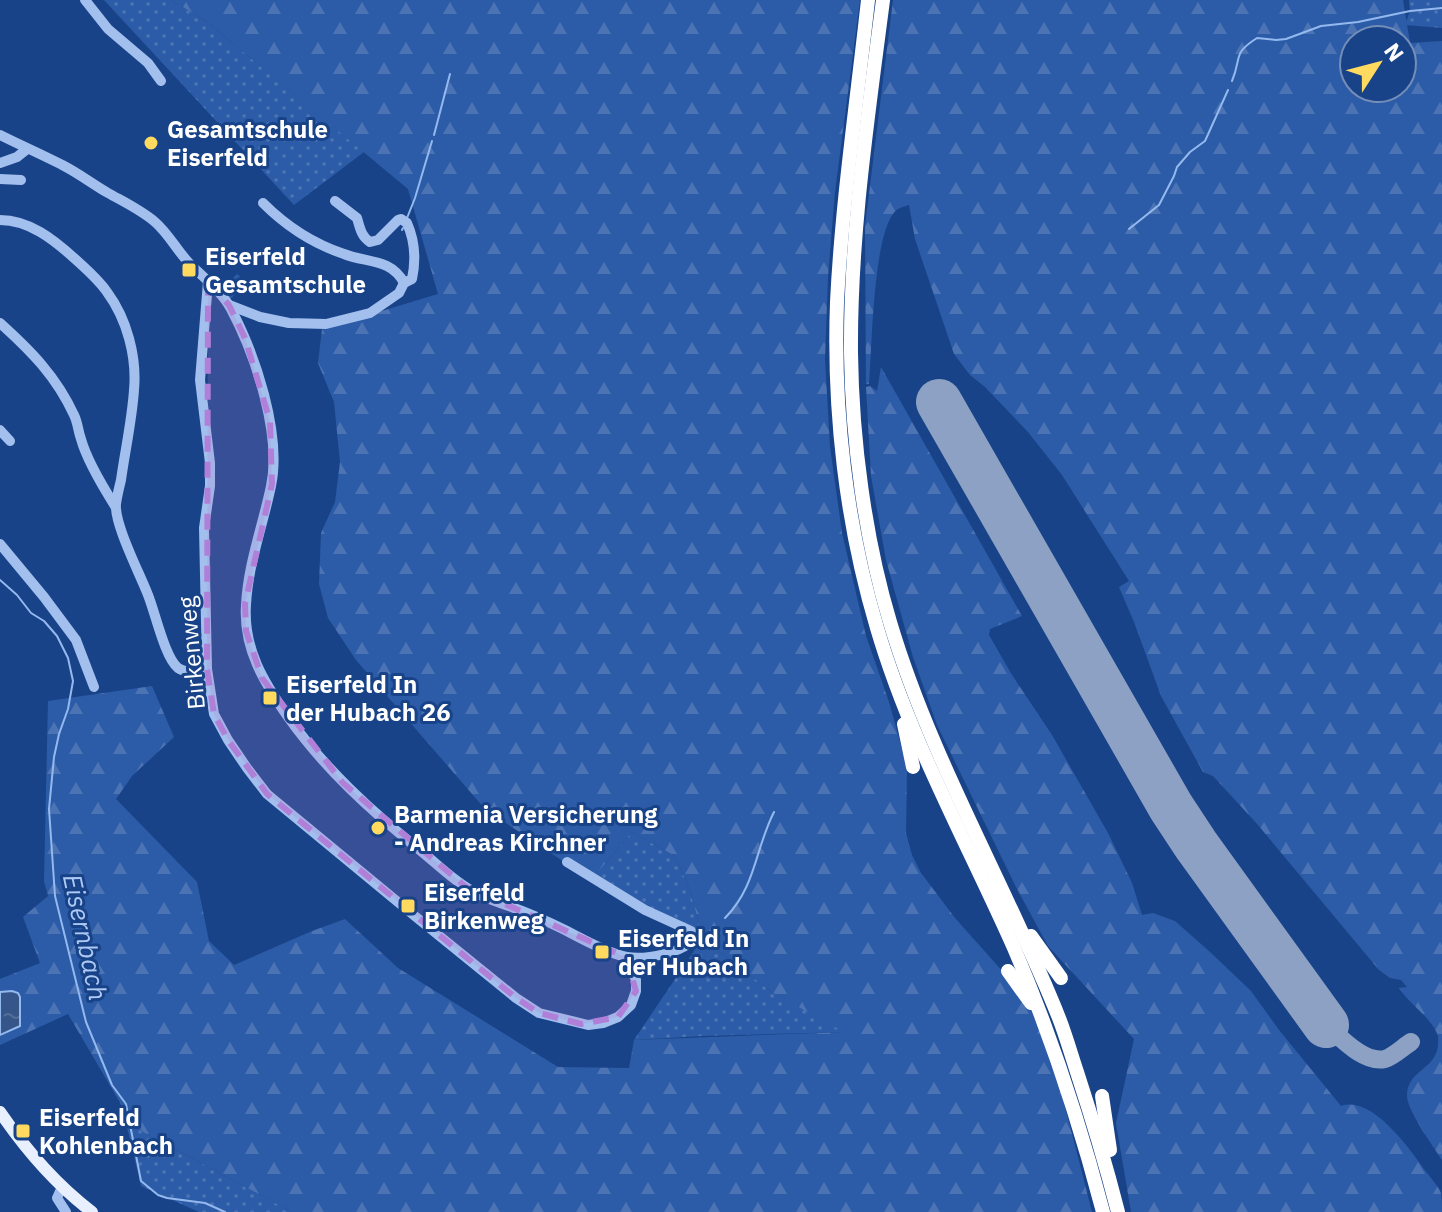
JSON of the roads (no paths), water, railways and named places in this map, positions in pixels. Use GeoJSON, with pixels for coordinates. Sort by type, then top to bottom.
{"type":"FeatureCollection","features":[{"type":"Feature","properties":{"kind":"highway"},"geometry":{"type":"LineString","coordinates":[[868,0],[844,198],[837,305],[837,370],[845,471],[855,539],[896,688],[919,745],[998,912],[1044,1023],[1113,1211]]}},
{"type":"Feature","properties":{"kind":"highway"},"geometry":{"type":"LineString","coordinates":[[883,0],[854,248],[852,291],[853,411],[869,535],[890,622],[933,740],[1060,1020],[1098,1136],[1113,1211]]}},
{"type":"Feature","properties":{"kind":"highway"},"geometry":{"type":"LineString","coordinates":[[896,688],[913,767]]}},
{"type":"Feature","properties":{"kind":"highway"},"geometry":{"type":"LineString","coordinates":[[1005,895],[1061,978]]}},
{"type":"Feature","properties":{"kind":"highway"},"geometry":{"type":"LineString","coordinates":[[1008,971],[1044,1023]]}},
{"type":"Feature","properties":{"kind":"highway"},"geometry":{"type":"LineString","coordinates":[[1102,1096],[1113,1211]]}},
{"type":"Feature","properties":{"kind":"main road"},"geometry":{"type":"LineString","coordinates":[[0,1112],[27,1150],[62,1187],[92,1212]]}},
{"type":"Feature","properties":{"kind":"street"},"geometry":{"type":"LineString","coordinates":[[85,0],[108,29],[148,63],[161,81]]}},
{"type":"Feature","properties":{"kind":"street"},"geometry":{"type":"LineString","coordinates":[[0,135],[67,167],[153,220],[229,305],[254,363],[270,421],[274,451],[272,484],[245,604],[246,631],[254,662],[262,678],[308,745],[343,783],[402,836],[478,894],[626,957],[650,956],[679,949],[695,938],[694,934],[645,910],[567,862]]}},
{"type":"Feature","properties":{"kind":"street"},"geometry":{"type":"LineString","coordinates":[[0,163],[17,157],[27,149]]}},
{"type":"Feature","properties":{"kind":"street"},"geometry":{"type":"LineString","coordinates":[[0,179],[21,180]]}},
{"type":"Feature","properties":{"kind":"street"},"geometry":{"type":"LineString","coordinates":[[229,305],[260,317],[289,323],[326,324],[370,313],[399,293],[404,283],[412,279],[415,265],[412,234],[407,223],[398,220],[383,236],[370,242],[360,230],[357,218],[335,201]]}},
{"type":"Feature","properties":{"kind":"street"},"geometry":{"type":"LineString","coordinates":[[263,203],[277,217],[308,237],[345,255],[377,261],[400,275],[404,283]]}},
{"type":"Feature","properties":{"kind":"street"},"geometry":{"type":"LineString","coordinates":[[0,220],[34,227],[57,244],[88,270],[118,310],[134,362],[135,389],[115,506]]}},
{"type":"Feature","properties":{"kind":"street","name":"Birkenweg"},"geometry":{"type":"LineString","coordinates":[[208,282],[200,371],[210,463],[204,528],[207,669],[214,714],[247,768],[267,794],[307,829],[516,998],[539,1013],[588,1025],[612,1020],[628,1010],[635,999],[636,980],[626,957]]}},
{"type":"Feature","properties":{"kind":"street"},"geometry":{"type":"LineString","coordinates":[[0,323],[43,364],[76,419],[81,442],[115,506],[170,657],[178,667],[187,671],[207,669]]}},
{"type":"Feature","properties":{"kind":"street"},"geometry":{"type":"LineString","coordinates":[[0,430],[10,441]]}},
{"type":"Feature","properties":{"kind":"street"},"geometry":{"type":"LineString","coordinates":[[0,544],[76,640],[94,687]]}},
{"type":"Feature","properties":{"kind":"street"},"geometry":{"type":"LineString","coordinates":[[62,1187],[57,1198],[66,1212]]}},
{"type":"Feature","properties":{"kind":"water"},"geometry":{"type":"Polygon","coordinates":[[[12,991],[20,997],[20,1026],[0,1035],[0,992],[12,991]]]}},
{"type":"Feature","properties":{"kind":"waterway"},"geometry":{"type":"LineString","coordinates":[[1232,81],[1241,52],[1257,38],[1286,39],[1321,26],[1442,8]]}},
{"type":"Feature","properties":{"kind":"waterway"},"geometry":{"type":"LineString","coordinates":[[434,135],[450,74]]}},
{"type":"Feature","properties":{"kind":"waterway"},"geometry":{"type":"LineString","coordinates":[[1129,229],[1159,205],[1177,167],[1205,141],[1228,90]]}},
{"type":"Feature","properties":{"kind":"waterway"},"geometry":{"type":"LineString","coordinates":[[407,218],[432,141]]}},
{"type":"Feature","properties":{"kind":"waterway","name":"Eisernbach"},"geometry":{"type":"LineString","coordinates":[[0,580],[31,613],[44,621],[57,636],[68,658],[73,681],[54,757],[49,809],[55,896],[86,1022],[112,1085],[126,1104],[141,1181],[158,1195],[205,1203],[225,1212]]}},
{"type":"Feature","properties":{"kind":"waterway"},"geometry":{"type":"LineString","coordinates":[[725,918],[743,894],[774,812]]}},
{"type":"Feature","properties":{"kind":"place","name":"Gesamtschule Eiserfeld"},"geometry":{"type":"Point","coordinates":[151,143]}},
{"type":"Feature","properties":{"kind":"place","name":"Eiserfeld Gesamtschule"},"geometry":{"type":"Point","coordinates":[189,270]}},
{"type":"Feature","properties":{"kind":"place","name":"Eiserfeld In der Hubach 26"},"geometry":{"type":"Point","coordinates":[270,698]}},
{"type":"Feature","properties":{"kind":"place","name":"Barmenia Versicherung - Andreas Kirchner"},"geometry":{"type":"Point","coordinates":[378,828]}},
{"type":"Feature","properties":{"kind":"place","name":"Eiserfeld Birkenweg"},"geometry":{"type":"Point","coordinates":[408,906]}},
{"type":"Feature","properties":{"kind":"place","name":"Eiserfeld In der Hubach"},"geometry":{"type":"Point","coordinates":[602,952]}},
{"type":"Feature","properties":{"kind":"place","name":"Eiserfeld Kohlenbach"},"geometry":{"type":"Point","coordinates":[23,1131]}}]}
